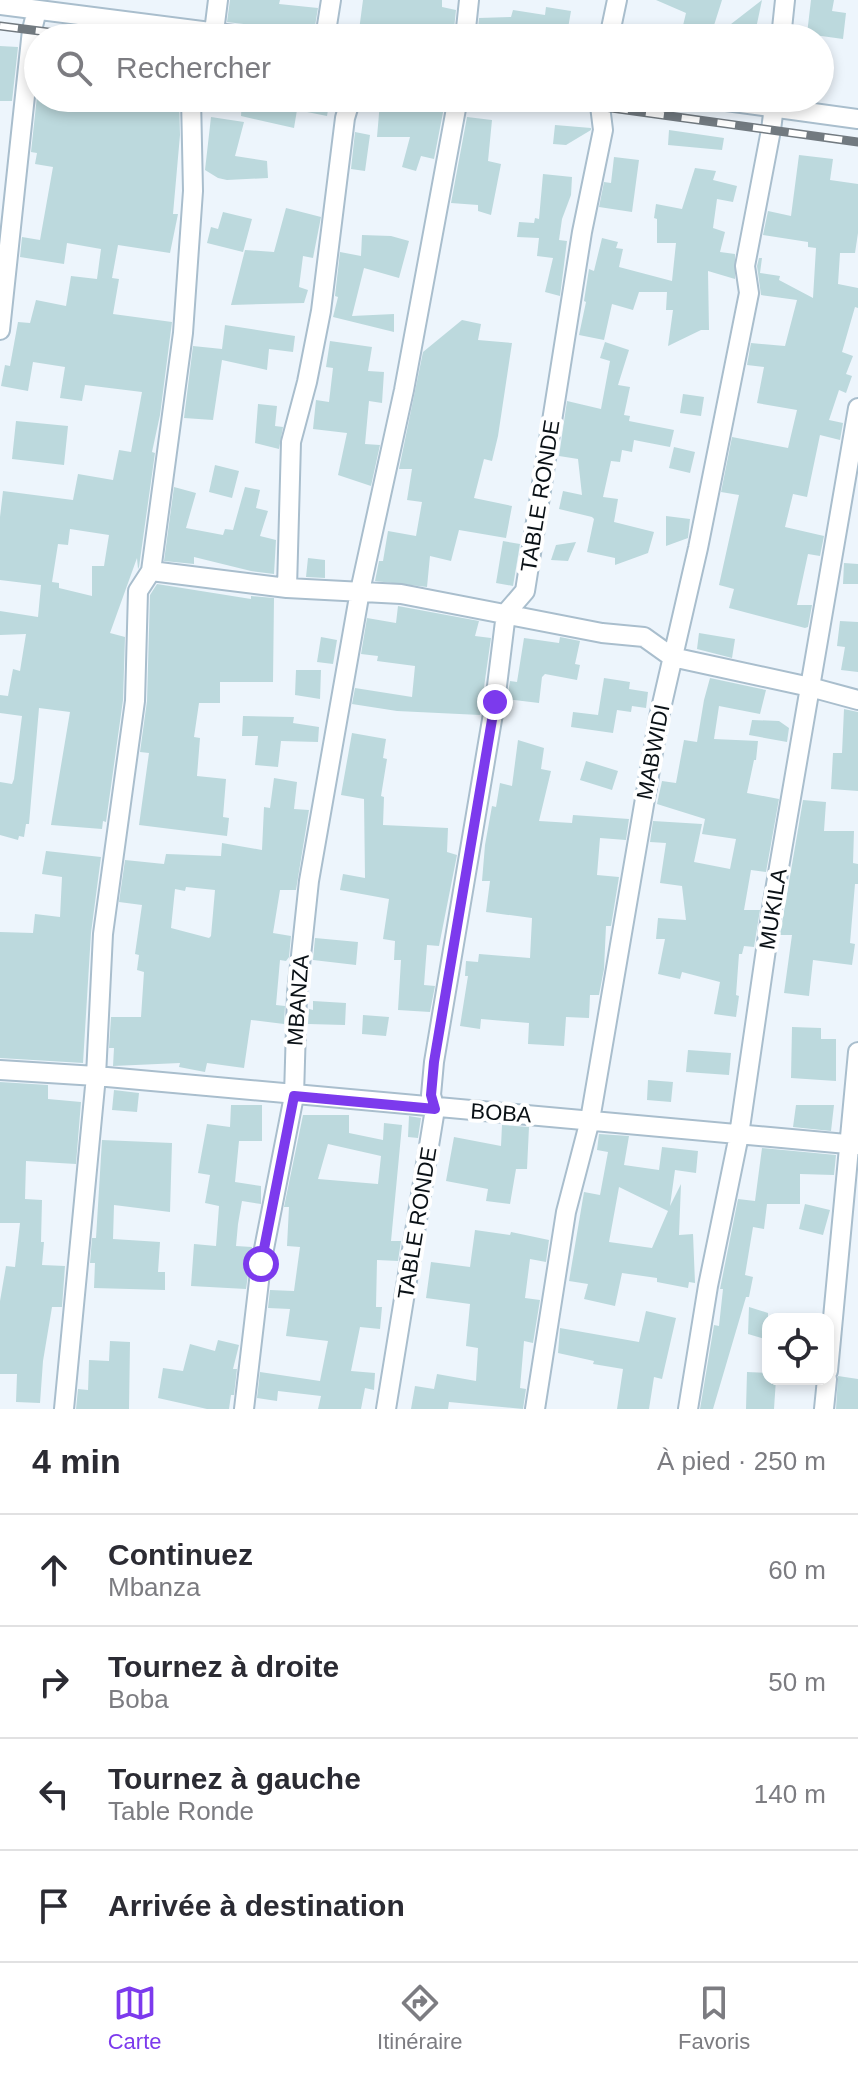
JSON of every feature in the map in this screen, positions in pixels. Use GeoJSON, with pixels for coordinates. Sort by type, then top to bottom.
{"type":"FeatureCollection","features":[{"type":"Feature","properties":{"kind":"street"},"geometry":{"type":"LineString","coordinates":[[213,24],[218,0]]}},
{"type":"Feature","properties":{"kind":"street"},"geometry":{"type":"LineString","coordinates":[[327,24],[331,0]]}},
{"type":"Feature","properties":{"kind":"street"},"geometry":{"type":"LineString","coordinates":[[466,24],[469,0]]}},
{"type":"Feature","properties":{"kind":"street"},"geometry":{"type":"LineString","coordinates":[[612,24],[617,0]]}},
{"type":"Feature","properties":{"kind":"street"},"geometry":{"type":"LineString","coordinates":[[782,24],[785,0]]}},
{"type":"Feature","properties":{"kind":"street"},"geometry":{"type":"LineString","coordinates":[[0,5],[37,10],[92,8],[162,24]]}},
{"type":"Feature","properties":{"kind":"street"},"geometry":{"type":"LineString","coordinates":[[34,24],[37,10]]}},
{"type":"Feature","properties":{"kind":"street"},"geometry":{"type":"LineString","coordinates":[[0,330],[24,105]]}},
{"type":"Feature","properties":{"kind":"street"},"geometry":{"type":"LineString","coordinates":[[64,1409],[96,1076],[103,934],[135,701],[138,591],[151,571],[183,333],[193,191],[191,112]]}},
{"type":"Feature","properties":{"kind":"street"},"geometry":{"type":"LineString","coordinates":[[287,588],[291,442],[321,311],[347,112]]}},
{"type":"Feature","properties":{"kind":"street","name":"MBANZA"},"geometry":{"type":"LineString","coordinates":[[244,1409],[261,1264],[294,1096],[297,993],[309,881],[360,591],[404,390],[455,112]]}},
{"type":"Feature","properties":{"kind":"street","name":"TABLE RONDE"},"geometry":{"type":"LineString","coordinates":[[386,1409],[435,1109],[431,1095],[434,1062],[495,702],[506,613],[525,591],[582,232],[603,130],[601,112]]}},
{"type":"Feature","properties":{"kind":"street","name":"MABWIDI"},"geometry":{"type":"LineString","coordinates":[[535,1409],[566,1212],[590,1120],[672,657],[698,548],[749,293],[745,266],[773,112]]}},
{"type":"Feature","properties":{"kind":"street"},"geometry":{"type":"LineString","coordinates":[[822,112],[858,119]]}},
{"type":"Feature","properties":{"kind":"street","name":"MUKILA"},"geometry":{"type":"LineString","coordinates":[[688,1409],[708,1286],[739,1135],[772,908],[858,408]]}},
{"type":"Feature","properties":{"kind":"street"},"geometry":{"type":"LineString","coordinates":[[151,571],[287,588],[401,594],[602,633],[644,637],[672,657],[858,700]]}},
{"type":"Feature","properties":{"kind":"street"},"geometry":{"type":"LineString","coordinates":[[834,1319],[854,1145],[858,1052]]}},
{"type":"Feature","properties":{"kind":"street","name":"BOBA"},"geometry":{"type":"LineString","coordinates":[[0,1070],[96,1076],[854,1145]]}},
{"type":"Feature","properties":{"kind":"street"},"geometry":{"type":"LineString","coordinates":[[824,1409],[826,1385]]}},
{"type":"Feature","properties":{"kind":"building"},"geometry":{"type":"Polygon","coordinates":[[[230,0],[280,0],[279,4],[318,8],[315,24],[227,22],[230,0]]]}},
{"type":"Feature","properties":{"kind":"building"},"geometry":{"type":"Polygon","coordinates":[[[363,0],[442,0],[442,7],[456,10],[454,24],[360,24],[363,0]]]}},
{"type":"Feature","properties":{"kind":"building"},"geometry":{"type":"Polygon","coordinates":[[[656,0],[722,0],[714,24],[683,24],[686,13],[656,0]]]}},
{"type":"Feature","properties":{"kind":"building"},"geometry":{"type":"Polygon","coordinates":[[[762,0],[757,24],[731,24],[762,0]]]}},
{"type":"Feature","properties":{"kind":"building"},"geometry":{"type":"Polygon","coordinates":[[[811,0],[834,0],[832,11],[846,13],[843,39],[834,38],[834,24],[808,24],[811,0]]]}},
{"type":"Feature","properties":{"kind":"building"},"geometry":{"type":"Polygon","coordinates":[[[546,7],[571,11],[569,24],[478,24],[479,18],[511,17],[513,10],[545,15],[546,7]]]}},
{"type":"Feature","properties":{"kind":"building"},"geometry":{"type":"Polygon","coordinates":[[[0,46],[18,47],[12,101],[0,101],[0,46]]]}},
{"type":"Feature","properties":{"kind":"building"},"geometry":{"type":"Polygon","coordinates":[[[35,112],[179,112],[173,214],[178,214],[170,253],[118,245],[112,278],[119,279],[113,314],[172,322],[152,452],[155,453],[139,567],[137,558],[110,633],[125,637],[123,700],[106,822],[103,821],[102,829],[51,825],[70,712],[39,708],[29,824],[26,824],[24,837],[19,836],[18,840],[0,835],[0,782],[12,784],[14,779],[22,716],[0,713],[0,695],[8,696],[13,669],[20,671],[26,634],[0,635],[0,611],[38,617],[41,585],[0,580],[3,491],[73,500],[78,474],[113,480],[119,450],[131,452],[142,392],[85,385],[82,401],[60,398],[65,367],[33,362],[28,391],[1,386],[5,365],[10,366],[18,322],[30,323],[36,300],[66,306],[71,276],[97,279],[101,249],[67,243],[64,264],[20,257],[22,237],[40,240],[53,167],[35,164],[37,153],[31,152],[35,112]],[[70,529],[68,545],[58,544],[52,582],[59,583],[59,588],[92,596],[92,566],[104,566],[109,535],[70,529]]]}},
{"type":"Feature","properties":{"kind":"building"},"geometry":{"type":"Polygon","coordinates":[[[241,112],[297,112],[294,128],[241,116],[241,112]]]}},
{"type":"Feature","properties":{"kind":"building"},"geometry":{"type":"Polygon","coordinates":[[[307,112],[328,112],[327,116],[307,112]]]}},
{"type":"Feature","properties":{"kind":"building"},"geometry":{"type":"Polygon","coordinates":[[[379,112],[443,112],[434,159],[421,156],[416,171],[402,167],[410,137],[377,137],[379,112]]]}},
{"type":"Feature","properties":{"kind":"building"},"geometry":{"type":"Polygon","coordinates":[[[211,117],[244,122],[235,156],[267,161],[268,178],[227,180],[205,170],[211,117]]]}},
{"type":"Feature","properties":{"kind":"building"},"geometry":{"type":"Polygon","coordinates":[[[467,117],[492,120],[488,161],[501,164],[491,215],[478,211],[478,205],[451,203],[467,117]]]}},
{"type":"Feature","properties":{"kind":"building"},"geometry":{"type":"Polygon","coordinates":[[[555,125],[591,130],[566,145],[553,144],[555,125]]]}},
{"type":"Feature","properties":{"kind":"building"},"geometry":{"type":"Polygon","coordinates":[[[669,130],[724,138],[722,150],[668,145],[669,130]]]}},
{"type":"Feature","properties":{"kind":"building"},"geometry":{"type":"Polygon","coordinates":[[[355,132],[370,135],[365,171],[351,169],[355,132]]]}},
{"type":"Feature","properties":{"kind":"building"},"geometry":{"type":"Polygon","coordinates":[[[799,155],[833,159],[830,180],[858,184],[855,253],[840,253],[838,284],[858,288],[858,308],[855,307],[842,352],[853,356],[846,374],[852,376],[846,393],[839,390],[829,420],[843,423],[840,440],[820,435],[807,497],[793,494],[785,527],[824,536],[820,556],[808,554],[797,605],[812,605],[808,627],[805,628],[729,608],[734,589],[719,585],[739,495],[721,492],[732,437],[788,448],[797,410],[757,403],[764,367],[747,365],[751,343],[785,346],[797,300],[761,295],[757,266],[759,258],[762,258],[760,273],[780,276],[779,280],[813,298],[816,248],[808,247],[808,242],[763,235],[768,211],[791,216],[799,155]]]}},
{"type":"Feature","properties":{"kind":"building"},"geometry":{"type":"Polygon","coordinates":[[[614,157],[639,160],[632,212],[599,207],[604,182],[611,183],[614,157]]]}},
{"type":"Feature","properties":{"kind":"building"},"geometry":{"type":"Polygon","coordinates":[[[695,168],[716,171],[713,180],[737,186],[733,202],[717,199],[713,228],[725,232],[720,252],[735,254],[735,279],[708,271],[709,330],[701,330],[668,346],[673,310],[666,310],[667,292],[639,292],[633,310],[612,304],[604,340],[579,335],[589,269],[594,271],[602,238],[618,242],[616,248],[623,249],[619,267],[672,281],[676,243],[657,243],[656,204],[682,209],[695,168]]]}},
{"type":"Feature","properties":{"kind":"building"},"geometry":{"type":"Polygon","coordinates":[[[543,174],[572,177],[571,195],[562,219],[559,240],[567,241],[560,296],[545,292],[553,258],[537,256],[539,238],[517,237],[519,222],[534,223],[535,218],[539,219],[543,174]]]}},
{"type":"Feature","properties":{"kind":"building"},"geometry":{"type":"Polygon","coordinates":[[[286,208],[321,217],[313,258],[303,256],[299,287],[308,290],[304,303],[231,305],[245,250],[274,252],[286,208]]]}},
{"type":"Feature","properties":{"kind":"building"},"geometry":{"type":"Polygon","coordinates":[[[223,212],[252,219],[243,252],[207,243],[211,227],[218,229],[223,212]]]}},
{"type":"Feature","properties":{"kind":"building"},"geometry":{"type":"Polygon","coordinates":[[[362,235],[391,236],[409,241],[399,278],[364,268],[352,316],[394,314],[394,332],[333,317],[338,297],[335,296],[340,252],[361,256],[362,235]]]}},
{"type":"Feature","properties":{"kind":"building"},"geometry":{"type":"Polygon","coordinates":[[[462,320],[481,324],[478,340],[512,343],[492,461],[484,459],[474,498],[512,506],[506,538],[459,530],[451,561],[430,556],[427,587],[375,581],[379,561],[383,561],[388,531],[416,536],[422,502],[407,500],[412,469],[399,469],[423,352],[462,320]]]}},
{"type":"Feature","properties":{"kind":"building"},"geometry":{"type":"Polygon","coordinates":[[[225,325],[295,336],[293,352],[269,349],[267,370],[222,360],[213,420],[184,418],[193,346],[222,349],[225,325]]]}},
{"type":"Feature","properties":{"kind":"building"},"geometry":{"type":"Polygon","coordinates":[[[330,341],[372,347],[368,371],[384,372],[382,403],[369,401],[365,444],[380,445],[371,486],[338,475],[347,433],[313,429],[316,400],[329,402],[333,368],[326,367],[330,341]]]}},
{"type":"Feature","properties":{"kind":"building"},"geometry":{"type":"Polygon","coordinates":[[[605,342],[629,350],[618,385],[630,387],[624,415],[630,416],[629,421],[674,430],[670,447],[634,440],[632,452],[622,450],[620,462],[611,461],[603,497],[618,499],[614,522],[654,532],[648,553],[615,565],[615,558],[587,552],[592,517],[559,509],[563,491],[582,495],[578,459],[559,456],[567,401],[601,409],[610,361],[600,358],[605,342]]]}},
{"type":"Feature","properties":{"kind":"building"},"geometry":{"type":"Polygon","coordinates":[[[683,394],[704,397],[701,416],[680,413],[683,394]]]}},
{"type":"Feature","properties":{"kind":"building"},"geometry":{"type":"Polygon","coordinates":[[[258,404],[277,406],[275,426],[283,427],[279,449],[255,443],[258,404]]]}},
{"type":"Feature","properties":{"kind":"building"},"geometry":{"type":"Polygon","coordinates":[[[16,421],[68,426],[64,465],[12,459],[16,421]]]}},
{"type":"Feature","properties":{"kind":"building"},"geometry":{"type":"Polygon","coordinates":[[[674,447],[695,452],[690,473],[669,468],[674,447]]]}},
{"type":"Feature","properties":{"kind":"building"},"geometry":{"type":"Polygon","coordinates":[[[215,465],[239,471],[232,498],[209,492],[215,465]]]}},
{"type":"Feature","properties":{"kind":"building"},"geometry":{"type":"Polygon","coordinates":[[[174,487],[196,493],[186,528],[223,535],[225,529],[233,530],[245,487],[260,490],[256,508],[268,511],[260,536],[276,540],[274,574],[194,557],[194,564],[164,561],[174,487]]]}},
{"type":"Feature","properties":{"kind":"building"},"geometry":{"type":"Polygon","coordinates":[[[666,516],[690,519],[688,538],[666,546],[666,516]]]}},
{"type":"Feature","properties":{"kind":"building"},"geometry":{"type":"Polygon","coordinates":[[[503,541],[520,544],[513,586],[496,583],[503,541]]]}},
{"type":"Feature","properties":{"kind":"building"},"geometry":{"type":"Polygon","coordinates":[[[576,542],[568,561],[551,560],[556,545],[576,542]]]}},
{"type":"Feature","properties":{"kind":"building"},"geometry":{"type":"Polygon","coordinates":[[[308,558],[325,560],[325,578],[306,577],[308,558]]]}},
{"type":"Feature","properties":{"kind":"building"},"geometry":{"type":"Polygon","coordinates":[[[844,563],[858,564],[858,584],[843,584],[844,563]]]}},
{"type":"Feature","properties":{"kind":"building"},"geometry":{"type":"Polygon","coordinates":[[[157,584],[251,599],[251,596],[274,598],[273,682],[220,682],[220,703],[199,703],[194,737],[200,738],[197,776],[226,779],[223,817],[229,818],[227,836],[139,825],[149,753],[140,752],[147,701],[150,595],[157,584]]]}},
{"type":"Feature","properties":{"kind":"building"},"geometry":{"type":"Polygon","coordinates":[[[398,606],[479,621],[475,636],[491,638],[480,715],[397,711],[352,704],[355,688],[412,697],[415,666],[377,661],[378,656],[361,654],[367,618],[396,623],[398,606]]]}},
{"type":"Feature","properties":{"kind":"building"},"geometry":{"type":"Polygon","coordinates":[[[840,621],[858,622],[858,672],[841,670],[845,647],[837,646],[840,621]]]}},
{"type":"Feature","properties":{"kind":"building"},"geometry":{"type":"Polygon","coordinates":[[[699,633],[735,639],[732,658],[697,649],[699,633]]]}},
{"type":"Feature","properties":{"kind":"building"},"geometry":{"type":"Polygon","coordinates":[[[321,637],[337,640],[333,664],[317,662],[321,637]]]}},
{"type":"Feature","properties":{"kind":"building"},"geometry":{"type":"Polygon","coordinates":[[[560,637],[580,641],[575,664],[580,665],[577,680],[545,674],[539,703],[507,699],[510,681],[517,682],[524,638],[559,643],[560,637]]]}},
{"type":"Feature","properties":{"kind":"building"},"geometry":{"type":"Polygon","coordinates":[[[296,670],[321,670],[320,699],[295,695],[296,670]]]}},
{"type":"Feature","properties":{"kind":"building"},"geometry":{"type":"Polygon","coordinates":[[[604,678],[630,682],[629,689],[648,692],[646,708],[632,706],[631,712],[617,710],[613,733],[571,727],[573,712],[598,715],[604,678]]]}},
{"type":"Feature","properties":{"kind":"building"},"geometry":{"type":"Polygon","coordinates":[[[710,678],[766,690],[760,714],[719,706],[714,739],[758,741],[747,793],[779,799],[766,872],[751,870],[744,910],[760,910],[754,947],[744,946],[742,954],[739,954],[736,1017],[714,1014],[720,982],[682,972],[680,979],[658,974],[665,939],[656,939],[658,918],[686,920],[682,886],[660,883],[666,843],[650,842],[653,821],[702,824],[694,862],[730,869],[736,839],[702,834],[705,819],[657,804],[662,781],[676,783],[684,740],[697,742],[710,678]]]}},
{"type":"Feature","properties":{"kind":"building"},"geometry":{"type":"Polygon","coordinates":[[[844,709],[858,712],[858,791],[831,789],[833,753],[842,753],[844,709]]]}},
{"type":"Feature","properties":{"kind":"building"},"geometry":{"type":"Polygon","coordinates":[[[243,716],[294,717],[293,723],[319,727],[318,742],[281,741],[278,767],[255,765],[258,736],[242,736],[243,716]]]}},
{"type":"Feature","properties":{"kind":"building"},"geometry":{"type":"Polygon","coordinates":[[[752,720],[779,721],[789,728],[787,742],[749,735],[752,720]]]}},
{"type":"Feature","properties":{"kind":"building"},"geometry":{"type":"Polygon","coordinates":[[[352,733],[386,739],[383,758],[387,759],[381,796],[384,797],[383,825],[448,828],[447,852],[457,855],[439,946],[427,945],[424,985],[435,986],[430,1012],[398,1010],[401,960],[394,960],[395,941],[383,939],[389,899],[340,890],[343,874],[365,878],[364,799],[341,795],[352,733]]]}},
{"type":"Feature","properties":{"kind":"building"},"geometry":{"type":"Polygon","coordinates":[[[518,740],[544,748],[541,769],[551,771],[539,821],[572,823],[573,815],[629,819],[626,840],[600,838],[597,875],[619,877],[611,926],[606,926],[604,969],[599,995],[590,995],[589,1018],[566,1017],[564,1046],[528,1044],[529,1023],[481,1019],[480,1029],[460,1026],[468,976],[465,976],[466,961],[478,962],[479,954],[530,958],[532,918],[486,912],[490,881],[482,881],[492,806],[496,807],[500,783],[512,786],[518,740]]]}},
{"type":"Feature","properties":{"kind":"building"},"geometry":{"type":"Polygon","coordinates":[[[586,761],[618,771],[612,790],[580,780],[586,761]]]}},
{"type":"Feature","properties":{"kind":"building"},"geometry":{"type":"Polygon","coordinates":[[[274,778],[297,782],[294,809],[309,810],[296,890],[280,890],[273,933],[291,936],[289,957],[286,961],[280,960],[276,1005],[285,1006],[284,1024],[251,1020],[244,1068],[207,1063],[205,1072],[179,1067],[180,1063],[113,1066],[114,1048],[109,1048],[111,1017],[141,1017],[144,972],[137,970],[139,955],[135,954],[142,905],[119,902],[125,860],[164,864],[166,854],[221,856],[222,843],[262,850],[264,807],[270,808],[274,778]],[[175,889],[171,928],[209,938],[215,890],[175,889]]]}},
{"type":"Feature","properties":{"kind":"building"},"geometry":{"type":"Polygon","coordinates":[[[803,800],[826,802],[824,831],[854,831],[853,863],[858,864],[850,943],[855,944],[852,965],[813,960],[809,996],[784,993],[792,935],[780,935],[803,800]]]}},
{"type":"Feature","properties":{"kind":"building"},"geometry":{"type":"Polygon","coordinates":[[[46,851],[101,857],[91,933],[83,1063],[0,1058],[0,932],[33,933],[35,914],[60,917],[62,877],[42,874],[46,851]]]}},
{"type":"Feature","properties":{"kind":"building"},"geometry":{"type":"Polygon","coordinates":[[[315,938],[358,942],[356,965],[313,960],[315,938]]]}},
{"type":"Feature","properties":{"kind":"building"},"geometry":{"type":"Polygon","coordinates":[[[313,1001],[346,1003],[345,1025],[308,1024],[313,1001]]]}},
{"type":"Feature","properties":{"kind":"building"},"geometry":{"type":"Polygon","coordinates":[[[363,1015],[389,1017],[386,1036],[362,1034],[363,1015]]]}},
{"type":"Feature","properties":{"kind":"building"},"geometry":{"type":"Polygon","coordinates":[[[792,1027],[821,1028],[821,1039],[836,1039],[836,1081],[791,1078],[792,1027]]]}},
{"type":"Feature","properties":{"kind":"building"},"geometry":{"type":"Polygon","coordinates":[[[688,1050],[731,1053],[729,1075],[686,1072],[688,1050]]]}},
{"type":"Feature","properties":{"kind":"building"},"geometry":{"type":"Polygon","coordinates":[[[648,1080],[673,1082],[671,1102],[647,1100],[648,1080]]]}},
{"type":"Feature","properties":{"kind":"building"},"geometry":{"type":"Polygon","coordinates":[[[0,1082],[48,1085],[48,1099],[81,1102],[76,1164],[26,1161],[25,1199],[42,1200],[42,1265],[65,1266],[62,1307],[52,1307],[40,1403],[16,1402],[17,1374],[0,1374],[0,1301],[6,1266],[15,1267],[20,1223],[0,1223],[0,1082]]]}},
{"type":"Feature","properties":{"kind":"building"},"geometry":{"type":"Polygon","coordinates":[[[114,1090],[139,1093],[137,1112],[112,1110],[114,1090]]]}},
{"type":"Feature","properties":{"kind":"building"},"geometry":{"type":"Polygon","coordinates":[[[231,1105],[262,1105],[262,1141],[239,1141],[235,1182],[261,1186],[261,1204],[242,1201],[238,1224],[236,1246],[252,1247],[246,1289],[191,1286],[194,1244],[216,1246],[219,1206],[205,1203],[210,1175],[198,1173],[207,1124],[230,1127],[231,1105]]]}},
{"type":"Feature","properties":{"kind":"building"},"geometry":{"type":"Polygon","coordinates":[[[796,1105],[834,1105],[831,1131],[793,1127],[796,1105]]]}},
{"type":"Feature","properties":{"kind":"building"},"geometry":{"type":"Polygon","coordinates":[[[303,1115],[349,1115],[349,1133],[383,1140],[384,1123],[402,1125],[391,1241],[401,1241],[398,1261],[377,1260],[376,1307],[382,1307],[380,1329],[360,1327],[351,1371],[375,1373],[374,1390],[365,1388],[361,1409],[318,1409],[321,1396],[278,1391],[277,1401],[257,1398],[260,1372],[320,1381],[328,1341],[286,1336],[290,1309],[268,1308],[270,1290],[294,1291],[300,1247],[287,1246],[289,1207],[284,1207],[303,1115]],[[328,1144],[318,1179],[378,1184],[381,1156],[328,1144]]]}},
{"type":"Feature","properties":{"kind":"building"},"geometry":{"type":"Polygon","coordinates":[[[409,1116],[421,1118],[418,1138],[408,1137],[409,1116]]]}},
{"type":"Feature","properties":{"kind":"building"},"geometry":{"type":"Polygon","coordinates":[[[502,1125],[529,1127],[527,1169],[516,1169],[510,1204],[486,1201],[488,1189],[446,1181],[454,1137],[501,1146],[502,1125]]]}},
{"type":"Feature","properties":{"kind":"building"},"geometry":{"type":"Polygon","coordinates":[[[599,1134],[629,1136],[624,1165],[659,1170],[662,1147],[698,1151],[696,1173],[675,1170],[670,1206],[681,1184],[679,1235],[693,1234],[695,1283],[689,1282],[688,1288],[657,1282],[657,1278],[622,1273],[615,1306],[584,1299],[588,1284],[569,1281],[584,1192],[600,1195],[608,1152],[597,1150],[599,1134]],[[619,1187],[609,1242],[652,1248],[668,1211],[619,1187]]]}},
{"type":"Feature","properties":{"kind":"building"},"geometry":{"type":"Polygon","coordinates":[[[102,1140],[172,1143],[170,1212],[114,1205],[113,1239],[160,1242],[158,1272],[165,1272],[165,1290],[94,1288],[95,1263],[90,1263],[92,1238],[96,1238],[102,1140]]]}},
{"type":"Feature","properties":{"kind":"building"},"geometry":{"type":"Polygon","coordinates":[[[762,1148],[836,1155],[834,1175],[800,1174],[800,1204],[767,1204],[764,1229],[753,1227],[745,1275],[753,1277],[749,1297],[746,1297],[713,1409],[700,1409],[714,1325],[719,1326],[723,1289],[720,1289],[738,1199],[755,1201],[762,1148]]]}},
{"type":"Feature","properties":{"kind":"building"},"geometry":{"type":"Polygon","coordinates":[[[805,1204],[830,1210],[823,1235],[799,1229],[805,1204]]]}},
{"type":"Feature","properties":{"kind":"building"},"geometry":{"type":"Polygon","coordinates":[[[475,1230],[510,1235],[511,1232],[549,1240],[546,1262],[530,1259],[525,1298],[540,1300],[533,1343],[524,1341],[520,1388],[526,1389],[523,1409],[449,1402],[448,1409],[411,1409],[415,1386],[434,1389],[437,1374],[476,1381],[478,1348],[466,1346],[470,1304],[426,1298],[431,1262],[470,1267],[475,1230]]]}},
{"type":"Feature","properties":{"kind":"building"},"geometry":{"type":"Polygon","coordinates":[[[749,1307],[768,1313],[762,1313],[762,1338],[748,1334],[749,1307]]]}},
{"type":"Feature","properties":{"kind":"building"},"geometry":{"type":"Polygon","coordinates":[[[646,1311],[676,1318],[662,1379],[654,1377],[649,1409],[617,1409],[623,1369],[558,1353],[560,1328],[639,1342],[646,1311]]]}},
{"type":"Feature","properties":{"kind":"building"},"geometry":{"type":"Polygon","coordinates":[[[218,1340],[239,1345],[233,1369],[237,1369],[234,1395],[231,1395],[229,1409],[207,1409],[158,1398],[163,1368],[183,1371],[190,1344],[215,1351],[218,1340]]]}},
{"type":"Feature","properties":{"kind":"building"},"geometry":{"type":"Polygon","coordinates":[[[110,1341],[130,1342],[129,1409],[76,1409],[78,1389],[88,1390],[89,1360],[109,1361],[110,1341]]]}},
{"type":"Feature","properties":{"kind":"building"},"geometry":{"type":"Polygon","coordinates":[[[747,1372],[762,1373],[762,1385],[776,1385],[774,1409],[746,1409],[747,1372]]]}},
{"type":"Feature","properties":{"kind":"building"},"geometry":{"type":"Polygon","coordinates":[[[838,1376],[858,1379],[858,1409],[836,1409],[838,1376]]]}},
{"type":"Feature","properties":{"kind":"railway"},"geometry":{"type":"LineString","coordinates":[[0,26],[24,29]]}},
{"type":"Feature","properties":{"kind":"railway"},"geometry":{"type":"LineString","coordinates":[[640,112],[858,142]]}},
{"type":"Feature","properties":{"kind":"route"},"geometry":{"type":"LineString","coordinates":[[261,1264],[294,1096],[435,1109],[431,1095],[434,1062],[495,702]]}}]}
